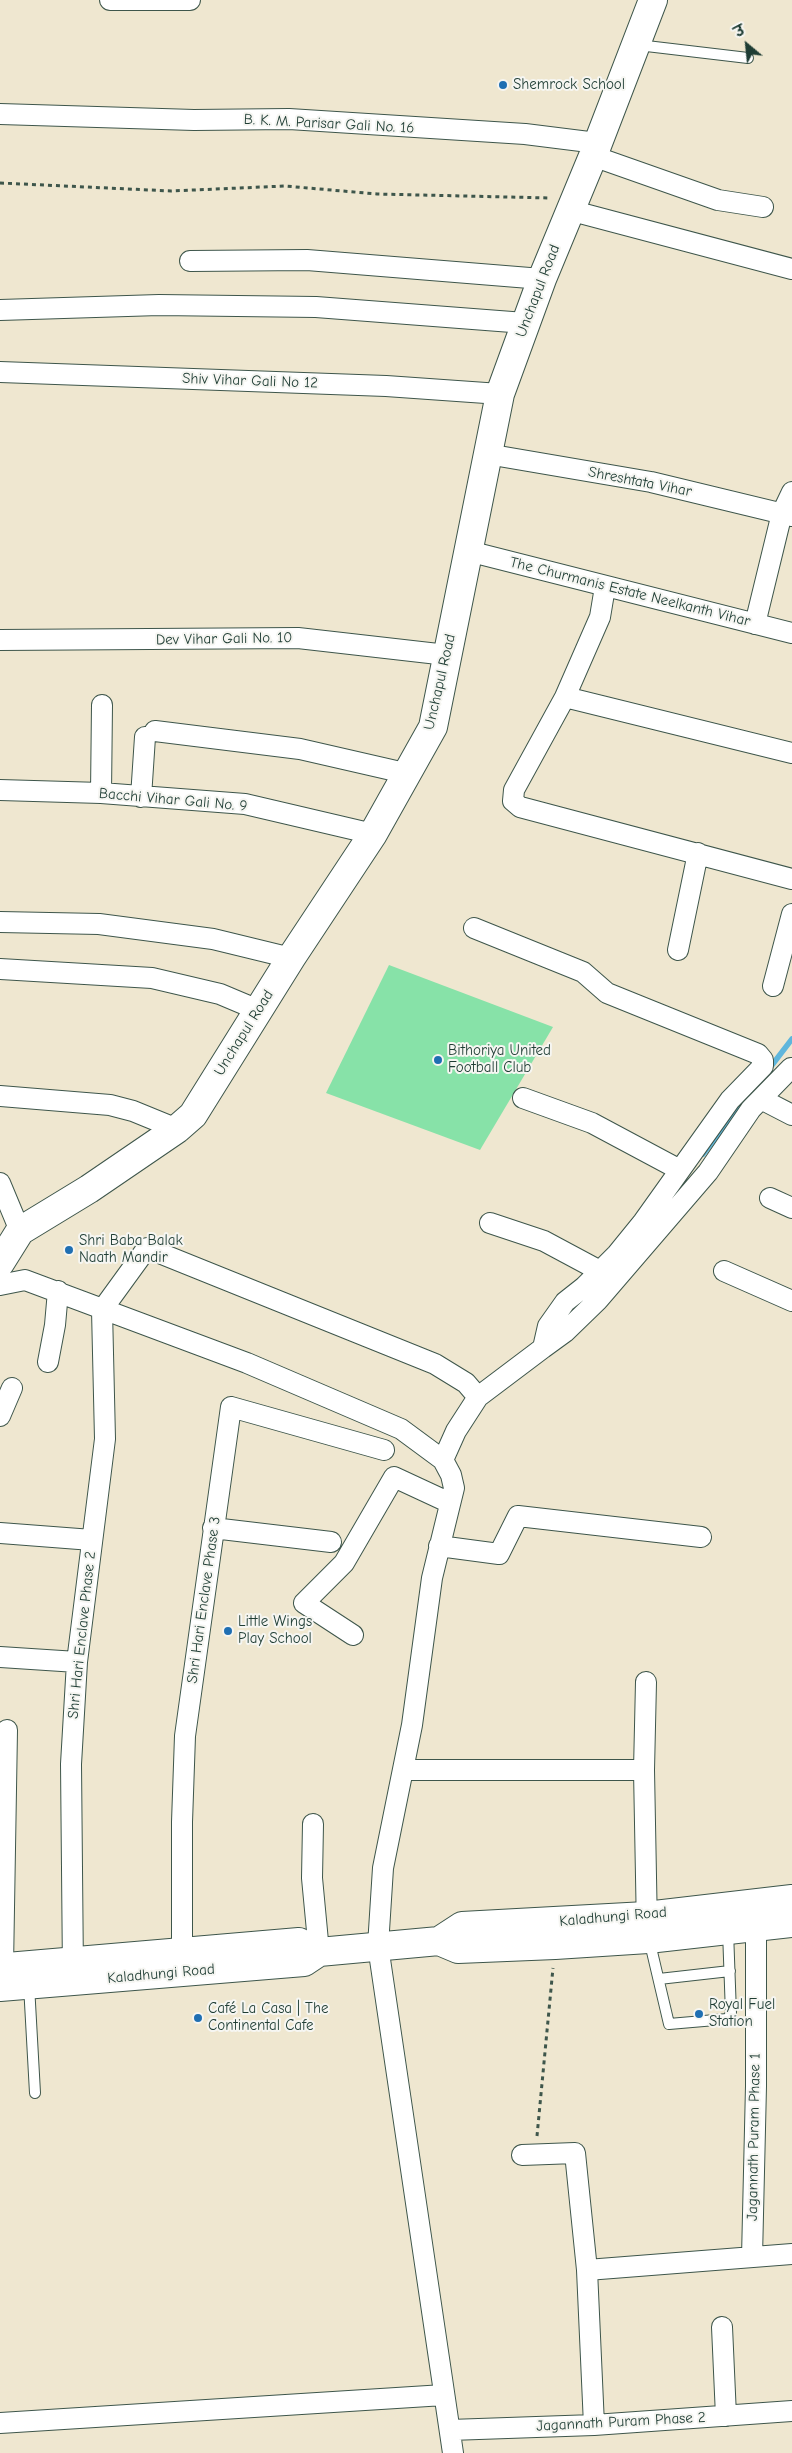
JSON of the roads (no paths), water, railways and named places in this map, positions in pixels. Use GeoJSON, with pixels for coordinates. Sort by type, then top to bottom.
{"type":"FeatureCollection","features":[{"type":"Feature","properties":{"kind":"main road","name":"Unchapul Road"},"geometry":{"type":"LineString","coordinates":[[0,1262],[20,1231],[89,1189],[177,1129],[193,1115],[291,958],[373,834],[433,727],[486,454],[500,394],[525,323],[652,0]]}},
{"type":"Feature","properties":{"kind":"main road","name":"Kaladhungi Road"},"geometry":{"type":"LineString","coordinates":[[439,1941],[462,1926],[647,1927],[728,1930],[756,1914],[792,1899]]}},
{"type":"Feature","properties":{"kind":"main road","name":"Kaladhungi Road"},"geometry":{"type":"LineString","coordinates":[[1,1974],[304,1962],[319,1952],[439,1941],[458,1949],[555,1945],[647,1927],[756,1914],[792,1923]]}},
{"type":"Feature","properties":{"kind":"main road","name":"Kaladhungi Road"},"geometry":{"type":"LineString","coordinates":[[1,1974],[29,1984],[73,1971],[182,1952],[299,1942],[319,1952]]}},
{"type":"Feature","properties":{"kind":"street"},"geometry":{"type":"LineString","coordinates":[[110,0],[190,0]]}},
{"type":"Feature","properties":{"kind":"street","name":"B. K. M. Parisar Gali No. 16"},"geometry":{"type":"LineString","coordinates":[[0,114],[194,120],[289,119],[525,134],[595,149],[718,200],[763,207]]}},
{"type":"Feature","properties":{"kind":"street"},"geometry":{"type":"LineString","coordinates":[[571,205],[792,269]]}},
{"type":"Feature","properties":{"kind":"street"},"geometry":{"type":"LineString","coordinates":[[190,261],[307,260],[542,279]]}},
{"type":"Feature","properties":{"kind":"street"},"geometry":{"type":"LineString","coordinates":[[0,310],[159,305],[316,307],[525,323]]}},
{"type":"Feature","properties":{"kind":"street","name":"Shiv Vihar Gali No 12"},"geometry":{"type":"LineString","coordinates":[[0,372],[386,386],[500,394]]}},
{"type":"Feature","properties":{"kind":"street","name":"Shreshtata Vihar"},"geometry":{"type":"LineString","coordinates":[[486,454],[651,482],[787,514]]}},
{"type":"Feature","properties":{"kind":"street"},"geometry":{"type":"LineString","coordinates":[[754,624],[792,492]]}},
{"type":"Feature","properties":{"kind":"street","name":"The Churmanis Estate Neelkanth Vihar"},"geometry":{"type":"LineString","coordinates":[[468,550],[605,587],[792,633]]}},
{"type":"Feature","properties":{"kind":"street"},"geometry":{"type":"LineString","coordinates":[[605,587],[600,617],[566,697],[514,790],[513,801],[520,807],[792,879]]}},
{"type":"Feature","properties":{"kind":"street","name":"Dev Vihar Gali No. 10"},"geometry":{"type":"LineString","coordinates":[[0,640],[298,638],[447,655]]}},
{"type":"Feature","properties":{"kind":"street"},"geometry":{"type":"LineString","coordinates":[[566,697],[792,753]]}},
{"type":"Feature","properties":{"kind":"street"},"geometry":{"type":"LineString","coordinates":[[101,793],[102,706]]}},
{"type":"Feature","properties":{"kind":"street"},"geometry":{"type":"LineString","coordinates":[[141,797],[150,734],[300,749],[408,774]]}},
{"type":"Feature","properties":{"kind":"street","name":"Bacchi Vihar Gali No. 9"},"geometry":{"type":"LineString","coordinates":[[0,790],[101,793],[245,804],[373,834]]}},
{"type":"Feature","properties":{"kind":"street"},"geometry":{"type":"LineString","coordinates":[[678,950],[698,854]]}},
{"type":"Feature","properties":{"kind":"street"},"geometry":{"type":"LineString","coordinates":[[773,986],[792,914]]}},
{"type":"Feature","properties":{"kind":"street"},"geometry":{"type":"LineString","coordinates":[[0,922],[99,924],[214,939],[291,958]]}},
{"type":"Feature","properties":{"kind":"street"},"geometry":{"type":"LineString","coordinates":[[474,928],[583,972],[608,993],[758,1054],[763,1060],[763,1066],[730,1100],[637,1229],[600,1271],[565,1302],[548,1326],[543,1348]]}},
{"type":"Feature","properties":{"kind":"street"},"geometry":{"type":"LineString","coordinates":[[0,969],[152,978],[220,994],[258,1010]]}},
{"type":"Feature","properties":{"kind":"street"},"geometry":{"type":"LineString","coordinates":[[443,1460],[456,1431],[478,1397],[565,1332],[598,1300],[708,1172],[751,1109],[791,1068]]}},
{"type":"Feature","properties":{"kind":"street"},"geometry":{"type":"LineString","coordinates":[[0,1096],[110,1105],[133,1111],[177,1129]]}},
{"type":"Feature","properties":{"kind":"street"},"geometry":{"type":"LineString","coordinates":[[524,1098],[592,1123],[680,1170]]}},
{"type":"Feature","properties":{"kind":"street"},"geometry":{"type":"LineString","coordinates":[[761,1098],[792,1115]]}},
{"type":"Feature","properties":{"kind":"street"},"geometry":{"type":"LineString","coordinates":[[0,1183],[20,1231]]}},
{"type":"Feature","properties":{"kind":"street"},"geometry":{"type":"LineString","coordinates":[[770,1198],[792,1208]]}},
{"type":"Feature","properties":{"kind":"street"},"geometry":{"type":"LineString","coordinates":[[490,1223],[544,1241],[600,1271]]}},
{"type":"Feature","properties":{"kind":"street"},"geometry":{"type":"LineString","coordinates":[[102,1310],[147,1248],[435,1364],[466,1382],[478,1397]]}},
{"type":"Feature","properties":{"kind":"street"},"geometry":{"type":"LineString","coordinates":[[724,1271],[792,1301]]}},
{"type":"Feature","properties":{"kind":"street"},"geometry":{"type":"LineString","coordinates":[[0,1284],[25,1280],[247,1364],[401,1429],[443,1460],[451,1475],[454,1488],[432,1578],[412,1725],[383,1868],[378,1946],[454,2453]]}},
{"type":"Feature","properties":{"kind":"street"},"geometry":{"type":"LineString","coordinates":[[48,1362],[56,1325],[58,1292]]}},
{"type":"Feature","properties":{"kind":"street","name":"Shri Hari Enclave Phase 2"},"geometry":{"type":"LineString","coordinates":[[73,1971],[71,1764],[77,1662],[105,1440],[102,1310]]}},
{"type":"Feature","properties":{"kind":"street"},"geometry":{"type":"LineString","coordinates":[[0,1416],[12,1388]]}},
{"type":"Feature","properties":{"kind":"street","name":"Shri Hari Enclave Phase 3"},"geometry":{"type":"LineString","coordinates":[[182,1952],[182,1822],[186,1736],[231,1407],[384,1450]]}},
{"type":"Feature","properties":{"kind":"street"},"geometry":{"type":"LineString","coordinates":[[353,1635],[304,1604],[344,1563],[394,1477],[450,1503]]}},
{"type":"Feature","properties":{"kind":"street"},"geometry":{"type":"LineString","coordinates":[[439,1546],[500,1554],[518,1516],[701,1537]]}},
{"type":"Feature","properties":{"kind":"street"},"geometry":{"type":"LineString","coordinates":[[213,1528],[331,1542]]}},
{"type":"Feature","properties":{"kind":"street"},"geometry":{"type":"LineString","coordinates":[[0,1533],[92,1540]]}},
{"type":"Feature","properties":{"kind":"street"},"geometry":{"type":"LineString","coordinates":[[0,1657],[77,1662]]}},
{"type":"Feature","properties":{"kind":"street"},"geometry":{"type":"LineString","coordinates":[[646,1682],[644,1770],[647,1927]]}},
{"type":"Feature","properties":{"kind":"street"},"geometry":{"type":"LineString","coordinates":[[1,1974],[7,1730]]}},
{"type":"Feature","properties":{"kind":"street"},"geometry":{"type":"LineString","coordinates":[[403,1770],[644,1770]]}},
{"type":"Feature","properties":{"kind":"street"},"geometry":{"type":"LineString","coordinates":[[313,1824],[312,1878],[319,1952]]}},
{"type":"Feature","properties":{"kind":"street","name":"Jagannath Puram Phase 1"},"geometry":{"type":"LineString","coordinates":[[752,2257],[756,1914]]}},
{"type":"Feature","properties":{"kind":"street"},"geometry":{"type":"LineString","coordinates":[[529,2154],[575,2153],[587,2270],[594,2425]]}},
{"type":"Feature","properties":{"kind":"street"},"geometry":{"type":"LineString","coordinates":[[587,2270],[792,2254]]}},
{"type":"Feature","properties":{"kind":"street"},"geometry":{"type":"LineString","coordinates":[[722,2327],[726,2416]]}},
{"type":"Feature","properties":{"kind":"street"},"geometry":{"type":"LineString","coordinates":[[0,2423],[444,2395]]}},
{"type":"Feature","properties":{"kind":"street","name":"Jagannath Puram Phase 2"},"geometry":{"type":"LineString","coordinates":[[450,2430],[594,2425],[792,2411]]}},
{"type":"Feature","properties":{"kind":"lane"},"geometry":{"type":"LineString","coordinates":[[636,44],[748,58]]}},
{"type":"Feature","properties":{"kind":"lane"},"geometry":{"type":"LineString","coordinates":[[647,1927],[666,2020],[669,2024],[727,2019],[731,2014],[728,1930]]}},
{"type":"Feature","properties":{"kind":"lane"},"geometry":{"type":"LineString","coordinates":[[659,1979],[730,1971]]}},
{"type":"Feature","properties":{"kind":"lane"},"geometry":{"type":"LineString","coordinates":[[29,1984],[35,2093]]}},
{"type":"Feature","properties":{"kind":"waterway"},"geometry":{"type":"LineString","coordinates":[[769,1069],[792,1039]]}},
{"type":"Feature","properties":{"kind":"waterway"},"geometry":{"type":"LineString","coordinates":[[703,1154],[754,1088]]}},
{"type":"Feature","properties":{"kind":"place","name":"Shemrock School"},"geometry":{"type":"Point","coordinates":[503,85]}},
{"type":"Feature","properties":{"kind":"place","name":"Bithoriya United Football Club"},"geometry":{"type":"Point","coordinates":[438,1060]}},
{"type":"Feature","properties":{"kind":"place","name":"Shri Baba Balak Naath Mandir"},"geometry":{"type":"Point","coordinates":[69,1250]}},
{"type":"Feature","properties":{"kind":"place","name":"Little Wings Play School"},"geometry":{"type":"Point","coordinates":[228,1631]}},
{"type":"Feature","properties":{"kind":"place","name":"Royal Fuel Station"},"geometry":{"type":"Point","coordinates":[699,2014]}},
{"type":"Feature","properties":{"kind":"place","name":"Café La Casa | The Continental Cafe"},"geometry":{"type":"Point","coordinates":[198,2018]}}]}
